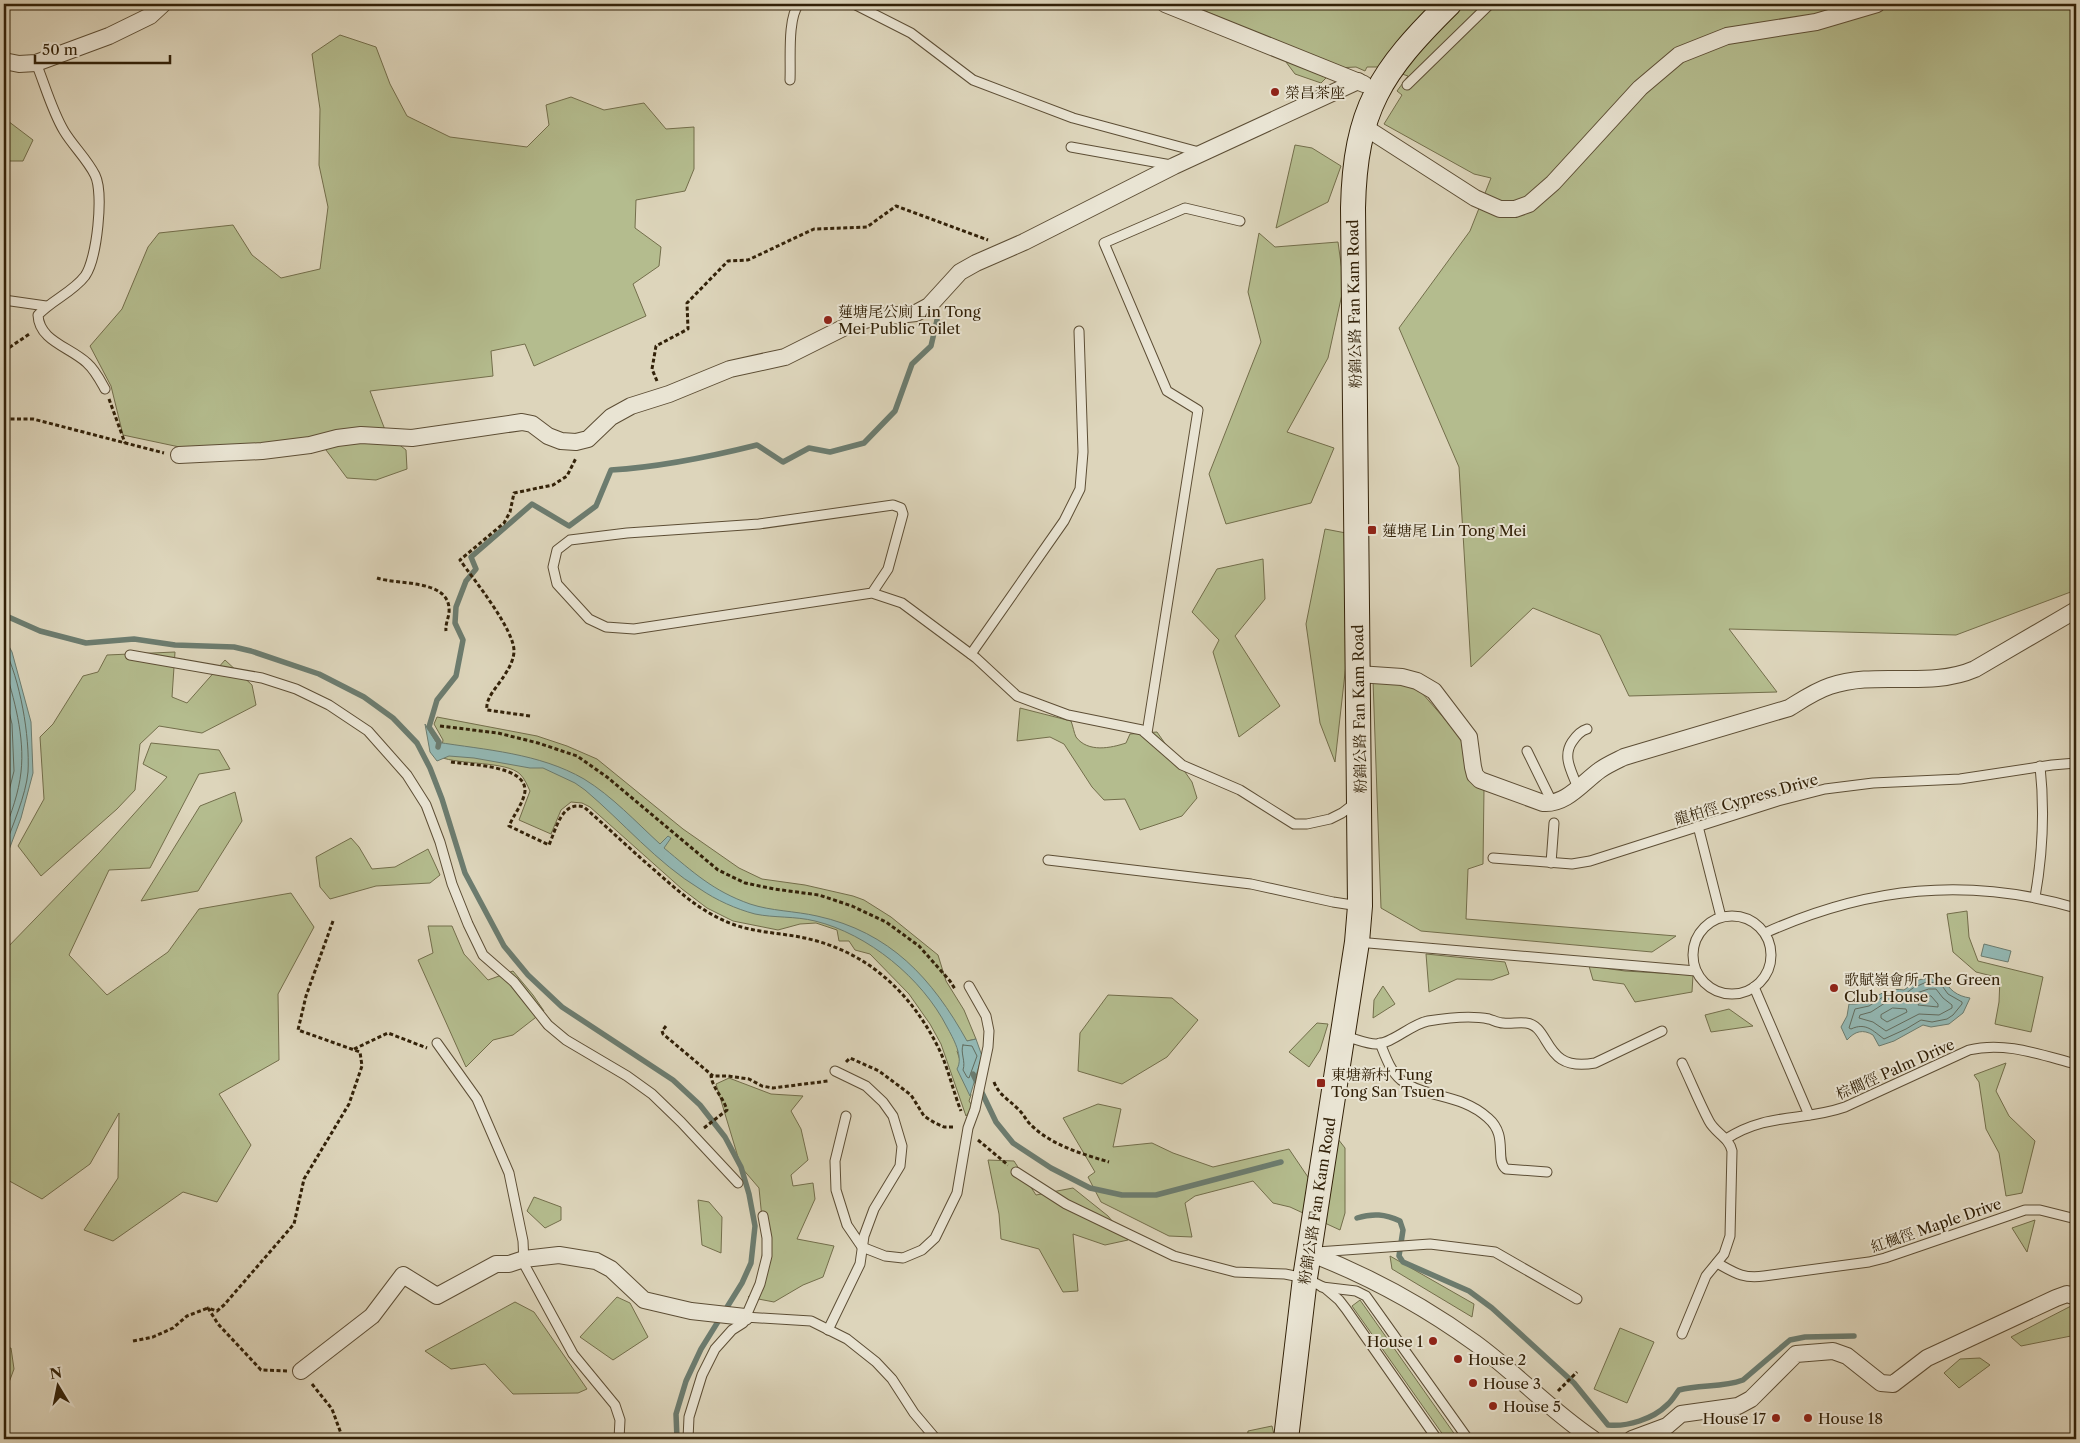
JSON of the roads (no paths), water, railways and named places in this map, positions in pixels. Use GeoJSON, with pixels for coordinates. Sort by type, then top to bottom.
{"type":"FeatureCollection","features":[{"type":"Feature","properties":{"kind":"main road","name":"粉錦公路 Fan Kam Road"},"geometry":{"type":"LineString","coordinates":[[1286,1439],[1314,1282],[1309,1253],[1357,942],[1360,906],[1353,208],[1356,157],[1364,126],[1368,86],[1397,59],[1449,4]]}},
{"type":"Feature","properties":{"kind":"street"},"geometry":{"type":"LineString","coordinates":[[4,61],[36,64],[109,36],[150,16],[163,4]]}},
{"type":"Feature","properties":{"kind":"street"},"geometry":{"type":"LineString","coordinates":[[1165,4],[1368,86]]}},
{"type":"Feature","properties":{"kind":"street"},"geometry":{"type":"LineString","coordinates":[[1364,126],[1484,203],[1500,209],[1515,209],[1529,204],[1552,183],[1640,88],[1679,55],[1728,36],[1816,22],[1877,4]]}},
{"type":"Feature","properties":{"kind":"street"},"geometry":{"type":"LineString","coordinates":[[179,455],[262,451],[310,445],[337,438],[361,435],[412,438],[522,422],[532,424],[548,436],[561,441],[576,442],[585,440],[592,436],[596,429],[610,416],[730,368],[785,357],[850,324],[872,318],[916,313],[929,306],[960,272],[976,263],[1202,153],[1368,86]]}},
{"type":"Feature","properties":{"kind":"street"},"geometry":{"type":"LineString","coordinates":[[1358,674],[1402,677],[1418,681],[1434,691],[1469,738],[1475,775],[1480,780],[1543,803],[1553,804],[1562,800],[1602,769],[1624,757],[1789,708],[1807,696],[1830,686],[1854,681],[1941,679],[1961,676],[2076,610]]}},
{"type":"Feature","properties":{"kind":"street"},"geometry":{"type":"LineString","coordinates":[[1309,1253],[1344,1267],[1425,1310],[1476,1344],[1593,1439]]}},
{"type":"Feature","properties":{"kind":"street"},"geometry":{"type":"LineString","coordinates":[[301,1371],[372,1316],[403,1276],[437,1296],[496,1264],[509,1264],[524,1259],[559,1255],[596,1261],[611,1269],[644,1300],[691,1311],[742,1317]]}},
{"type":"Feature","properties":{"kind":"street"},"geometry":{"type":"LineString","coordinates":[[1632,1439],[1667,1426],[1681,1414],[1738,1406],[1751,1399],[1796,1354],[1833,1351],[1847,1356],[1881,1383],[1893,1384],[1927,1358],[2056,1298],[2067,1294],[2076,1297]]}},
{"type":"Feature","properties":{"kind":"lane"},"geometry":{"type":"LineString","coordinates":[[790,80],[792,24],[795,8],[799,4]]}},
{"type":"Feature","properties":{"kind":"lane"},"geometry":{"type":"LineString","coordinates":[[854,4],[911,32],[973,80],[1074,118],[1202,153]]}},
{"type":"Feature","properties":{"kind":"lane"},"geometry":{"type":"LineString","coordinates":[[1407,85],[1490,4]]}},
{"type":"Feature","properties":{"kind":"lane"},"geometry":{"type":"LineString","coordinates":[[36,64],[63,130],[96,176],[99,190],[97,240],[86,275],[74,287],[46,306],[38,315],[40,327],[42,333],[86,362],[99,377],[105,389]]}},
{"type":"Feature","properties":{"kind":"lane"},"geometry":{"type":"LineString","coordinates":[[1071,147],[1174,166]]}},
{"type":"Feature","properties":{"kind":"lane"},"geometry":{"type":"LineString","coordinates":[[1148,733],[1198,410],[1167,392],[1104,243],[1186,208],[1240,221]]}},
{"type":"Feature","properties":{"kind":"lane"},"geometry":{"type":"LineString","coordinates":[[4,300],[46,306]]}},
{"type":"Feature","properties":{"kind":"lane"},"geometry":{"type":"LineString","coordinates":[[971,654],[1064,521],[1080,489],[1083,444],[1079,331]]}},
{"type":"Feature","properties":{"kind":"lane"},"geometry":{"type":"LineString","coordinates":[[872,593],[888,569],[903,514],[901,508],[893,505],[760,524],[627,533],[570,540],[557,550],[553,567],[557,584],[589,619],[606,627],[634,628],[872,593],[902,603],[971,654],[1017,696],[1068,715],[1142,730],[1148,733],[1182,766],[1240,790],[1294,824],[1306,824],[1330,819],[1360,800]]}},
{"type":"Feature","properties":{"kind":"lane"},"geometry":{"type":"LineString","coordinates":[[130,656],[262,678],[304,693],[328,705],[368,731],[407,775],[426,805],[440,842],[452,884],[468,924],[484,955],[514,982],[548,1025],[566,1040],[627,1076],[652,1094],[738,1183]]}},
{"type":"Feature","properties":{"kind":"lane"},"geometry":{"type":"LineString","coordinates":[[1578,788],[1566,750],[1575,737],[1587,729]]}},
{"type":"Feature","properties":{"kind":"lane"},"geometry":{"type":"LineString","coordinates":[[1527,751],[1553,804]]}},
{"type":"Feature","properties":{"kind":"lane","name":"龍柏徑 Cypress Drive"},"geometry":{"type":"LineString","coordinates":[[1493,858],[1572,864],[1590,861],[1778,800],[1825,790],[1873,783],[1960,779],[2040,766],[2076,763]]}},
{"type":"Feature","properties":{"kind":"lane"},"geometry":{"type":"LineString","coordinates":[[2035,897],[2042,859],[2044,800],[2040,766]]}},
{"type":"Feature","properties":{"kind":"lane"},"geometry":{"type":"LineString","coordinates":[[1550,863],[1554,823]]}},
{"type":"Feature","properties":{"kind":"lane"},"geometry":{"type":"LineString","coordinates":[[1698,826],[1721,917]]}},
{"type":"Feature","properties":{"kind":"lane"},"geometry":{"type":"LineString","coordinates":[[1048,860],[1251,884],[1360,906]]}},
{"type":"Feature","properties":{"kind":"lane"},"geometry":{"type":"LineString","coordinates":[[1765,933],[1796,919],[1863,898],[1914,891],[1966,889],[2001,892],[2035,897],[2076,908]]}},
{"type":"Feature","properties":{"kind":"lane"},"geometry":{"type":"LineString","coordinates":[[1734,915],[1748,918],[1765,933],[1771,949],[1771,963],[1766,974],[1754,987],[1736,994],[1724,993],[1712,989],[1702,981],[1696,971],[1693,959],[1694,945],[1699,933],[1708,923],[1721,917],[1734,915]]}},
{"type":"Feature","properties":{"kind":"lane"},"geometry":{"type":"LineString","coordinates":[[1357,942],[1696,971]]}},
{"type":"Feature","properties":{"kind":"lane"},"geometry":{"type":"LineString","coordinates":[[846,1116],[835,1161],[836,1190],[847,1225],[862,1247],[885,1256],[903,1258],[922,1250],[935,1238],[957,1193],[968,1128],[986,1056],[989,1031],[986,1016],[969,986]]}},
{"type":"Feature","properties":{"kind":"lane"},"geometry":{"type":"LineString","coordinates":[[1754,987],[1809,1115]]}},
{"type":"Feature","properties":{"kind":"lane"},"geometry":{"type":"LineString","coordinates":[[1342,1036],[1380,1043],[1426,1021],[1474,1017],[1502,1023],[1528,1023],[1538,1030],[1550,1050],[1560,1060],[1583,1066],[1595,1064],[1662,1031]]}},
{"type":"Feature","properties":{"kind":"lane"},"geometry":{"type":"LineString","coordinates":[[1380,1043],[1390,1066],[1400,1079],[1413,1087],[1468,1103],[1489,1118],[1498,1130],[1502,1142],[1502,1166],[1506,1169],[1547,1172]]}},
{"type":"Feature","properties":{"kind":"lane"},"geometry":{"type":"LineString","coordinates":[[435,1045],[477,1099],[510,1172],[524,1241],[524,1264],[573,1354],[616,1405],[620,1420],[619,1439]]}},
{"type":"Feature","properties":{"kind":"lane","name":"棕櫚徑 Palm Drive"},"geometry":{"type":"LineString","coordinates":[[1726,1139],[1753,1125],[1768,1120],[1832,1112],[1969,1050],[1985,1046],[2002,1046],[2076,1064]]}},
{"type":"Feature","properties":{"kind":"lane"},"geometry":{"type":"LineString","coordinates":[[1682,1063],[1709,1122],[1715,1131],[1726,1139],[1732,1151],[1732,1221],[1730,1236],[1726,1249],[1706,1276],[1682,1334]]}},
{"type":"Feature","properties":{"kind":"lane"},"geometry":{"type":"LineString","coordinates":[[828,1330],[860,1264],[864,1236],[874,1208],[900,1166],[902,1146],[893,1116],[883,1102],[866,1086],[835,1071]]}},
{"type":"Feature","properties":{"kind":"lane"},"geometry":{"type":"LineString","coordinates":[[1016,1172],[1066,1204],[1174,1256],[1236,1272],[1285,1274],[1366,1296],[1468,1439]]}},
{"type":"Feature","properties":{"kind":"lane","name":"紅楓徑 Maple Drive"},"geometry":{"type":"LineString","coordinates":[[1717,1263],[1739,1275],[1751,1278],[1869,1262],[2025,1210],[2040,1210],[2076,1219]]}},
{"type":"Feature","properties":{"kind":"lane"},"geometry":{"type":"LineString","coordinates":[[688,1439],[689,1417],[702,1374],[715,1349],[732,1330],[743,1323],[742,1317],[760,1284],[767,1256],[767,1238],[763,1216]]}},
{"type":"Feature","properties":{"kind":"lane"},"geometry":{"type":"LineString","coordinates":[[1309,1253],[1430,1244],[1495,1252],[1577,1299]]}},
{"type":"Feature","properties":{"kind":"lane"},"geometry":{"type":"LineString","coordinates":[[1314,1282],[1333,1294],[1346,1309],[1437,1439]]}},
{"type":"Feature","properties":{"kind":"lane"},"geometry":{"type":"LineString","coordinates":[[742,1317],[811,1321],[847,1339],[876,1362],[892,1379],[914,1413],[936,1439]]}},
{"type":"Feature","properties":{"kind":"water"},"geometry":{"type":"Polygon","coordinates":[[[4,637],[12,652],[31,722],[33,773],[21,818],[4,863],[4,637]]]}},
{"type":"Feature","properties":{"kind":"water"},"geometry":{"type":"Polygon","coordinates":[[[425,724],[436,742],[493,750],[531,758],[567,770],[584,779],[614,801],[660,844],[668,836],[671,838],[664,848],[714,887],[737,899],[775,910],[817,916],[843,923],[866,933],[887,946],[906,961],[939,997],[967,1041],[976,1039],[982,1056],[970,1096],[957,1069],[959,1059],[957,1048],[936,1009],[908,975],[892,960],[873,947],[835,927],[800,918],[755,914],[733,907],[713,897],[669,867],[585,790],[575,783],[543,768],[530,768],[474,758],[449,756],[437,761],[430,752],[425,724]]]}},
{"type":"Feature","properties":{"kind":"water"},"geometry":{"type":"Polygon","coordinates":[[[1984,944],[2011,951],[2008,962],[1981,956],[1984,944]]]}},
{"type":"Feature","properties":{"kind":"water"},"geometry":{"type":"Polygon","coordinates":[[[1935,977],[1943,978],[1954,992],[1970,998],[1963,1013],[1949,1024],[1931,1027],[1923,1025],[1894,1041],[1879,1046],[1873,1035],[1866,1032],[1856,1033],[1847,1040],[1841,1027],[1847,1016],[1849,1004],[1864,1002],[1889,991],[1904,990],[1918,980],[1935,977]]]}},
{"type":"Feature","properties":{"kind":"waterway"},"geometry":{"type":"LineString","coordinates":[[438,747],[439,742],[429,727],[437,700],[456,676],[463,640],[455,623],[456,607],[466,581],[476,569],[471,557],[532,504],[569,526],[596,506],[611,470],[685,461],[757,445],[783,462],[809,448],[830,452],[864,443],[895,411],[912,364],[931,346],[937,320]]}},
{"type":"Feature","properties":{"kind":"waterway"},"geometry":{"type":"LineString","coordinates":[[4,615],[40,631],[86,643],[134,639],[175,645],[234,647],[251,651],[319,674],[364,697],[393,718],[417,743],[430,768],[442,799],[465,873],[504,946],[528,975],[562,1007],[673,1080],[700,1105],[725,1137],[741,1167],[749,1194],[755,1226],[751,1263],[742,1283],[701,1349],[686,1381],[676,1414],[677,1439]]}},
{"type":"Feature","properties":{"kind":"waterway"},"geometry":{"type":"LineString","coordinates":[[973,1074],[996,1122],[1013,1143],[1051,1168],[1090,1188],[1122,1195],[1156,1195],[1281,1162]]}},
{"type":"Feature","properties":{"kind":"waterway"},"geometry":{"type":"LineString","coordinates":[[1357,1218],[1379,1215],[1400,1221],[1403,1230],[1399,1256],[1403,1262],[1469,1291],[1492,1308],[1574,1383],[1608,1425],[1623,1425],[1647,1418],[1667,1405],[1679,1390],[1743,1380],[1790,1340],[1805,1337],[1854,1336]]}},
{"type":"Feature","properties":{"kind":"place","name":"榮昌茶座"},"geometry":{"type":"Point","coordinates":[1275,92]}},
{"type":"Feature","properties":{"kind":"place","name":"蓮塘尾公廁 Lin Tong Mei Public Toilet"},"geometry":{"type":"Point","coordinates":[828,320]}},
{"type":"Feature","properties":{"kind":"place","name":"蓮塘尾 Lin Tong Mei"},"geometry":{"type":"Point","coordinates":[1372,530]}},
{"type":"Feature","properties":{"kind":"place","name":"歌賦嶺會所 The Green Club House"},"geometry":{"type":"Point","coordinates":[1834,988]}},
{"type":"Feature","properties":{"kind":"place","name":"東塘新村 Tung Tong San Tsuen"},"geometry":{"type":"Point","coordinates":[1321,1083]}},
{"type":"Feature","properties":{"kind":"place","name":"House 1"},"geometry":{"type":"Point","coordinates":[1433,1341]}},
{"type":"Feature","properties":{"kind":"place","name":"House 2"},"geometry":{"type":"Point","coordinates":[1458,1359]}},
{"type":"Feature","properties":{"kind":"place","name":"House 3"},"geometry":{"type":"Point","coordinates":[1473,1383]}},
{"type":"Feature","properties":{"kind":"place","name":"House 5"},"geometry":{"type":"Point","coordinates":[1493,1406]}},
{"type":"Feature","properties":{"kind":"place","name":"House 17"},"geometry":{"type":"Point","coordinates":[1776,1418]}},
{"type":"Feature","properties":{"kind":"place","name":"House 18"},"geometry":{"type":"Point","coordinates":[1808,1418]}}]}
